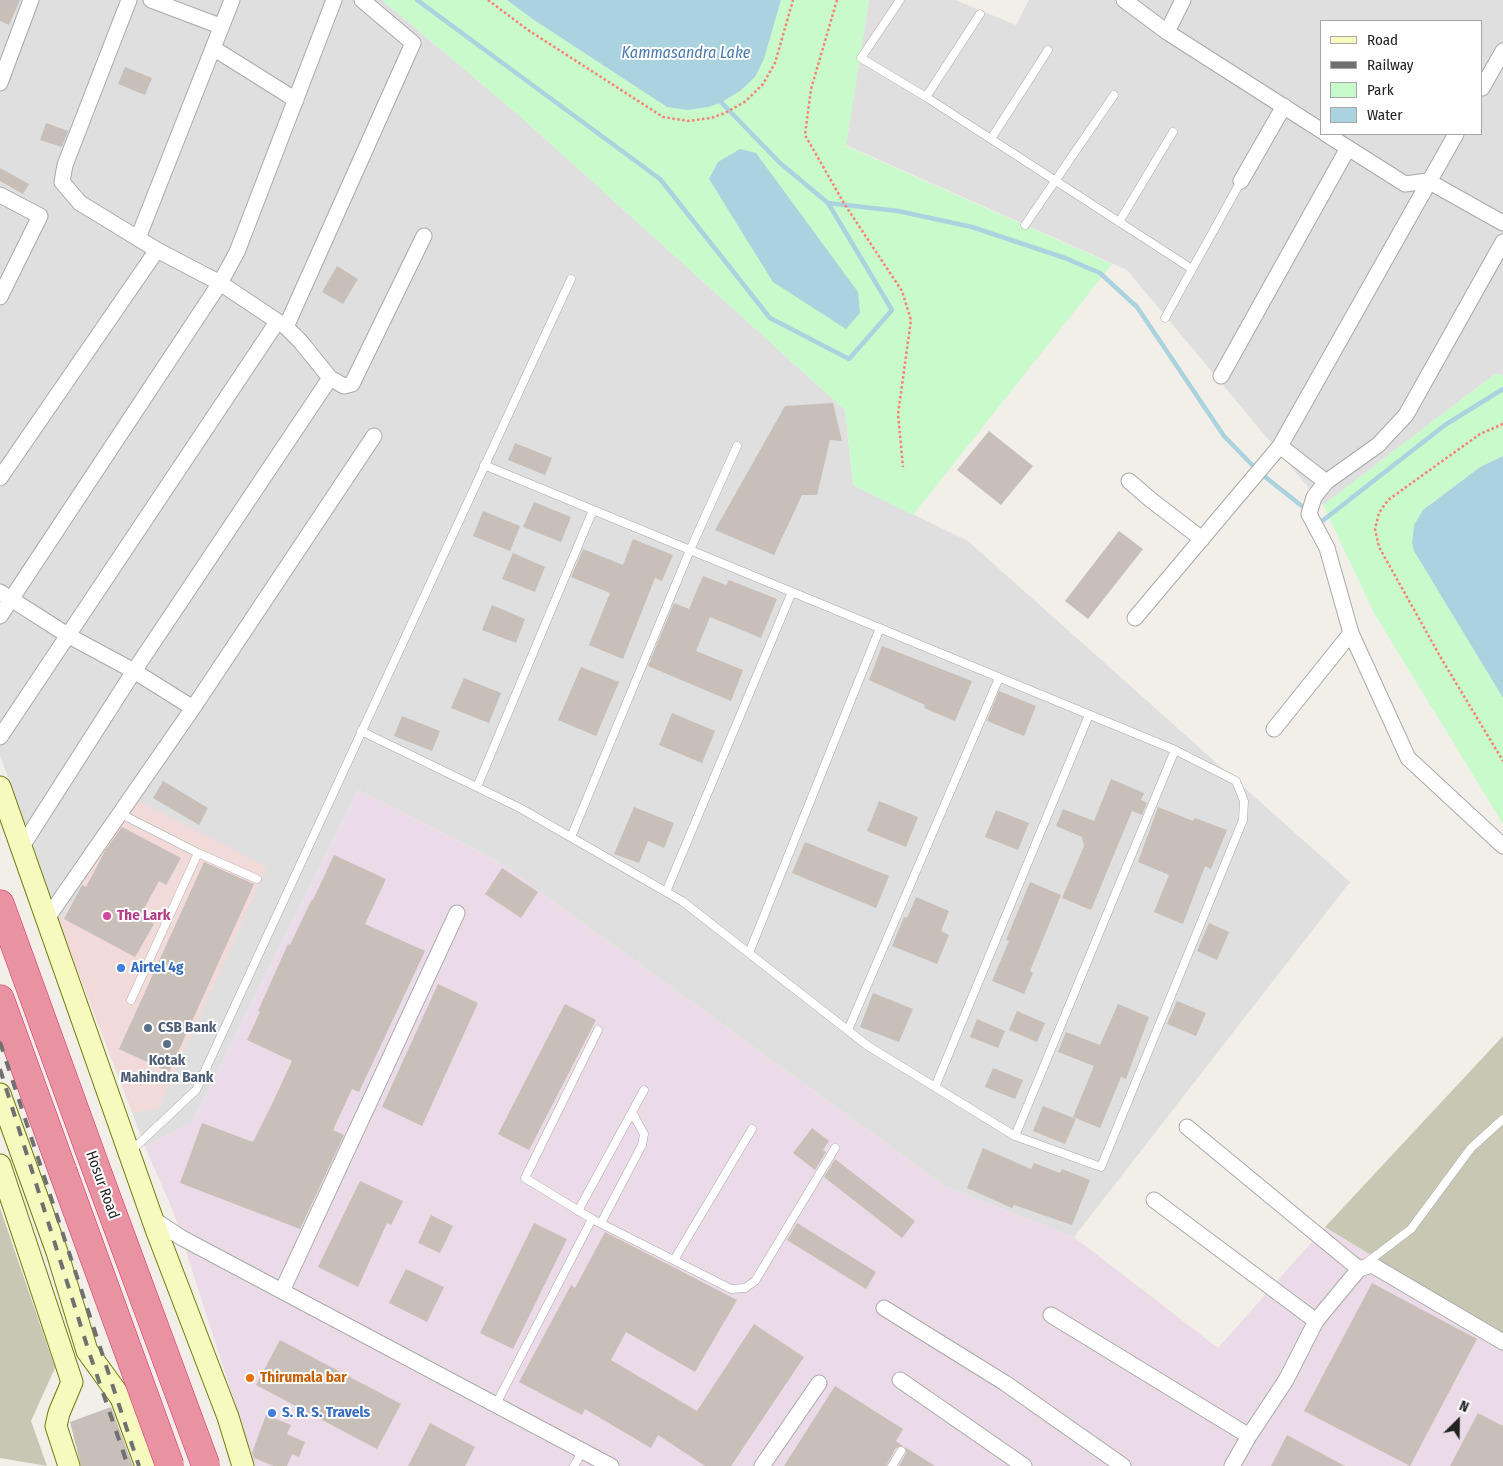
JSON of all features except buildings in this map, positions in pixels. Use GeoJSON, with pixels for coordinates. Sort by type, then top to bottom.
{"type":"FeatureCollection","features":[{"type":"Feature","properties":{"kind":"highway","name":"Hosur Road"},"geometry":{"type":"LineString","coordinates":[[0,904],[206,1466]]}},
{"type":"Feature","properties":{"kind":"highway"},"geometry":{"type":"LineString","coordinates":[[0,999],[170,1466]]}},
{"type":"Feature","properties":{"kind":"street"},"geometry":{"type":"LineString","coordinates":[[0,83],[31,0]]}},
{"type":"Feature","properties":{"kind":"street"},"geometry":{"type":"LineString","coordinates":[[129,0],[65,165],[62,182],[80,203],[157,250],[220,283],[282,324],[302,342],[330,378],[344,386],[352,384],[424,236]]}},
{"type":"Feature","properties":{"kind":"street"},"geometry":{"type":"LineString","coordinates":[[152,0],[220,26]]}},
{"type":"Feature","properties":{"kind":"street"},"geometry":{"type":"LineString","coordinates":[[138,238],[220,26],[232,0]]}},
{"type":"Feature","properties":{"kind":"street"},"geometry":{"type":"LineString","coordinates":[[0,616],[6,595],[220,283],[237,252],[334,0]]}},
{"type":"Feature","properties":{"kind":"street"},"geometry":{"type":"LineString","coordinates":[[0,737],[282,324],[413,43],[362,0]]}},
{"type":"Feature","properties":{"kind":"street"},"geometry":{"type":"LineString","coordinates":[[1124,0],[1167,32],[1320,130]]}},
{"type":"Feature","properties":{"kind":"street"},"geometry":{"type":"LineString","coordinates":[[1167,32],[1183,0]]}},
{"type":"Feature","properties":{"kind":"street"},"geometry":{"type":"LineString","coordinates":[[213,48],[296,100]]}},
{"type":"Feature","properties":{"kind":"street"},"geometry":{"type":"LineString","coordinates":[[1483,86],[1503,51]]}},
{"type":"Feature","properties":{"kind":"street"},"geometry":{"type":"LineString","coordinates":[[1241,181],[1284,106]]}},
{"type":"Feature","properties":{"kind":"street"},"geometry":{"type":"LineString","coordinates":[[1328,135],[1405,184],[1429,181],[1503,223]]}},
{"type":"Feature","properties":{"kind":"street"},"geometry":{"type":"LineString","coordinates":[[1135,618],[1280,446],[1455,135]]}},
{"type":"Feature","properties":{"kind":"street"},"geometry":{"type":"LineString","coordinates":[[1221,376],[1348,148]]}},
{"type":"Feature","properties":{"kind":"street"},"geometry":{"type":"LineString","coordinates":[[0,195],[40,216],[4,281],[0,297]]}},
{"type":"Feature","properties":{"kind":"street"},"geometry":{"type":"LineString","coordinates":[[1503,242],[1406,415],[1378,445],[1326,482],[1314,498],[1309,514],[1327,548],[1350,633],[1408,758],[1503,846]]}},
{"type":"Feature","properties":{"kind":"street"},"geometry":{"type":"LineString","coordinates":[[0,478],[157,250]]}},
{"type":"Feature","properties":{"kind":"street"},"geometry":{"type":"LineString","coordinates":[[21,848],[134,671],[330,378]]}},
{"type":"Feature","properties":{"kind":"street"},"geometry":{"type":"LineString","coordinates":[[46,920],[194,708],[374,436]]}},
{"type":"Feature","properties":{"kind":"street"},"geometry":{"type":"LineString","coordinates":[[1280,446],[1326,482]]}},
{"type":"Feature","properties":{"kind":"street"},"geometry":{"type":"LineString","coordinates":[[1129,481],[1202,539]]}},
{"type":"Feature","properties":{"kind":"street"},"geometry":{"type":"LineString","coordinates":[[6,595],[69,636],[134,671],[194,708]]}},
{"type":"Feature","properties":{"kind":"street"},"geometry":{"type":"LineString","coordinates":[[1274,729],[1350,633]]}},
{"type":"Feature","properties":{"kind":"street"},"geometry":{"type":"LineString","coordinates":[[0,787],[153,1219],[228,1417],[243,1466]]}},
{"type":"Feature","properties":{"kind":"street"},"geometry":{"type":"LineString","coordinates":[[282,1290],[457,913]]}},
{"type":"Feature","properties":{"kind":"street"},"geometry":{"type":"LineString","coordinates":[[0,1094],[4,1117],[58,1252],[87,1352],[121,1398],[146,1466]]}},
{"type":"Feature","properties":{"kind":"street"},"geometry":{"type":"LineString","coordinates":[[1187,1127],[1359,1269]]}},
{"type":"Feature","properties":{"kind":"street"},"geometry":{"type":"LineString","coordinates":[[0,1165],[72,1382],[56,1426],[69,1466]]}},
{"type":"Feature","properties":{"kind":"street"},"geometry":{"type":"LineString","coordinates":[[1154,1200],[1316,1320]]}},
{"type":"Feature","properties":{"kind":"street"},"geometry":{"type":"LineString","coordinates":[[153,1219],[182,1238],[611,1466]]}},
{"type":"Feature","properties":{"kind":"street"},"geometry":{"type":"LineString","coordinates":[[1232,1466],[1249,1436],[1286,1380],[1316,1320],[1359,1269],[1372,1265],[1503,1342]]}},
{"type":"Feature","properties":{"kind":"street"},"geometry":{"type":"LineString","coordinates":[[884,1308],[1005,1383],[1123,1466]]}},
{"type":"Feature","properties":{"kind":"street"},"geometry":{"type":"LineString","coordinates":[[1051,1315],[1249,1436]]}},
{"type":"Feature","properties":{"kind":"street"},"geometry":{"type":"LineString","coordinates":[[900,1380],[1024,1466]]}},
{"type":"Feature","properties":{"kind":"street"},"geometry":{"type":"LineString","coordinates":[[762,1466],[819,1383]]}},
{"type":"Feature","properties":{"kind":"lane"},"geometry":{"type":"LineString","coordinates":[[900,0],[861,58],[926,97],[1192,269]]}},
{"type":"Feature","properties":{"kind":"lane"},"geometry":{"type":"LineString","coordinates":[[926,97],[980,14]]}},
{"type":"Feature","properties":{"kind":"lane"},"geometry":{"type":"LineString","coordinates":[[991,139],[1048,50]]}},
{"type":"Feature","properties":{"kind":"lane"},"geometry":{"type":"LineString","coordinates":[[1025,225],[1114,95]]}},
{"type":"Feature","properties":{"kind":"lane"},"geometry":{"type":"LineString","coordinates":[[1119,222],[1173,132]]}},
{"type":"Feature","properties":{"kind":"lane"},"geometry":{"type":"LineString","coordinates":[[1165,318],[1241,181]]}},
{"type":"Feature","properties":{"kind":"lane"},"geometry":{"type":"LineString","coordinates":[[130,1153],[196,1090],[571,279]]}},
{"type":"Feature","properties":{"kind":"lane"},"geometry":{"type":"LineString","coordinates":[[571,837],[690,550],[737,446]]}},
{"type":"Feature","properties":{"kind":"lane"},"geometry":{"type":"LineString","coordinates":[[361,731],[477,787],[571,837],[682,901],[868,1046],[1015,1136],[1102,1167],[1243,820],[1244,801],[1236,781],[1175,750],[484,465]]}},
{"type":"Feature","properties":{"kind":"lane"},"geometry":{"type":"LineString","coordinates":[[477,787],[594,510]]}},
{"type":"Feature","properties":{"kind":"lane"},"geometry":{"type":"LineString","coordinates":[[666,892],[792,592]]}},
{"type":"Feature","properties":{"kind":"lane"},"geometry":{"type":"LineString","coordinates":[[749,953],[880,628]]}},
{"type":"Feature","properties":{"kind":"lane"},"geometry":{"type":"LineString","coordinates":[[848,1030],[999,678]]}},
{"type":"Feature","properties":{"kind":"lane"},"geometry":{"type":"LineString","coordinates":[[935,1087],[1089,715]]}},
{"type":"Feature","properties":{"kind":"lane"},"geometry":{"type":"LineString","coordinates":[[1015,1136],[1175,750]]}},
{"type":"Feature","properties":{"kind":"lane"},"geometry":{"type":"LineString","coordinates":[[119,813],[198,853],[257,879]]}},
{"type":"Feature","properties":{"kind":"lane"},"geometry":{"type":"LineString","coordinates":[[131,1000],[198,853]]}},
{"type":"Feature","properties":{"kind":"lane"},"geometry":{"type":"LineString","coordinates":[[598,1030],[525,1178],[592,1219],[731,1289],[749,1287],[835,1148]]}},
{"type":"Feature","properties":{"kind":"lane"},"geometry":{"type":"LineString","coordinates":[[578,1210],[644,1090]]}},
{"type":"Feature","properties":{"kind":"lane"},"geometry":{"type":"LineString","coordinates":[[601,1223],[642,1145],[644,1134],[632,1112]]}},
{"type":"Feature","properties":{"kind":"lane"},"geometry":{"type":"LineString","coordinates":[[1359,1269],[1411,1229],[1471,1148],[1503,1119]]}},
{"type":"Feature","properties":{"kind":"lane"},"geometry":{"type":"LineString","coordinates":[[674,1260],[752,1129]]}},
{"type":"Feature","properties":{"kind":"lane"},"geometry":{"type":"LineString","coordinates":[[496,1404],[592,1219]]}},
{"type":"Feature","properties":{"kind":"lane"},"geometry":{"type":"LineString","coordinates":[[574,1466],[583,1450]]}},
{"type":"Feature","properties":{"kind":"lane"},"geometry":{"type":"LineString","coordinates":[[892,1466],[901,1451]]}},
{"type":"Feature","properties":{"kind":"path"},"geometry":{"type":"LineString","coordinates":[[488,0],[528,30],[663,117],[688,121],[712,118],[725,113],[746,100],[763,84],[775,63],[793,0]]}},
{"type":"Feature","properties":{"kind":"path"},"geometry":{"type":"LineString","coordinates":[[837,0],[811,89],[805,135],[845,205],[902,291],[911,320],[898,414],[903,467]]}},
{"type":"Feature","properties":{"kind":"path"},"geometry":{"type":"LineString","coordinates":[[1503,424],[1480,434],[1388,500],[1378,513],[1375,530],[1379,547],[1441,658],[1503,761]]}},
{"type":"Feature","properties":{"kind":"shaded area"},"geometry":{"type":"Polygon","coordinates":[[[0,0],[382,0],[521,117],[845,410],[853,485],[968,541],[1350,882],[1074,1237],[946,1187],[499,862],[358,790],[192,1122],[145,1147],[132,1112],[159,1108],[59,923],[0,755],[0,0]]]}},
{"type":"Feature","properties":{"kind":"shaded area"},"geometry":{"type":"Polygon","coordinates":[[[869,0],[955,0],[1016,25],[1029,0],[1503,0],[1503,375],[1495,374],[1323,505],[1127,270],[846,145],[869,0]]]}},
{"type":"Feature","properties":{"kind":"shaded area"},"geometry":{"type":"Polygon","coordinates":[[[358,790],[499,862],[946,1187],[1074,1237],[1218,1348],[1325,1227],[1496,1331],[1503,1332],[1503,1466],[255,1466],[173,1211],[145,1147],[192,1122],[358,790]]]}},
{"type":"Feature","properties":{"kind":"shaded area"},"geometry":{"type":"Polygon","coordinates":[[[135,799],[267,867],[158,1109],[132,1112],[59,923],[135,799]]]}},
{"type":"Feature","properties":{"kind":"shaded area"},"geometry":{"type":"Polygon","coordinates":[[[1503,1036],[1503,1332],[1496,1331],[1325,1227],[1503,1036]]]}},
{"type":"Feature","properties":{"kind":"shaded area"},"geometry":{"type":"Polygon","coordinates":[[[0,1208],[55,1368],[31,1421],[47,1466],[0,1458],[0,1208]]]}},
{"type":"Feature","properties":{"kind":"green space"},"geometry":{"type":"Polygon","coordinates":[[[382,0],[507,0],[534,20],[667,107],[698,109],[720,103],[740,91],[754,77],[764,59],[781,0],[869,0],[846,146],[1112,264],[913,515],[853,485],[845,410],[521,117],[382,0]]]}},
{"type":"Feature","properties":{"kind":"green space"},"geometry":{"type":"Polygon","coordinates":[[[1495,374],[1503,375],[1503,456],[1480,467],[1430,504],[1412,534],[1412,542],[1414,551],[1503,698],[1503,824],[1374,613],[1323,505],[1495,374]]]}},
{"type":"Feature","properties":{"kind":"water","name":"Kammasandra Lake"},"geometry":{"type":"Polygon","coordinates":[[[507,0],[781,0],[764,59],[755,77],[740,91],[720,103],[688,110],[667,107],[534,20],[507,0]]]}},
{"type":"Feature","properties":{"kind":"water"},"geometry":{"type":"Polygon","coordinates":[[[740,149],[756,153],[858,292],[860,313],[846,329],[773,282],[709,179],[718,162],[740,149]]]}},
{"type":"Feature","properties":{"kind":"water"},"geometry":{"type":"Polygon","coordinates":[[[1503,456],[1503,698],[1414,551],[1412,543],[1414,525],[1423,510],[1480,467],[1503,456]]]}},
{"type":"Feature","properties":{"kind":"waterway"},"geometry":{"type":"LineString","coordinates":[[417,0],[660,179],[770,318],[849,359],[892,310],[828,203],[780,163],[718,99]]}},
{"type":"Feature","properties":{"kind":"waterway"},"geometry":{"type":"LineString","coordinates":[[828,203],[898,211],[972,227],[1065,258],[1100,273],[1137,307],[1224,436],[1259,472],[1308,511]]}},
{"type":"Feature","properties":{"kind":"waterway"},"geometry":{"type":"LineString","coordinates":[[1317,519],[1321,522],[1445,425],[1503,389]]}},
{"type":"Feature","properties":{"kind":"railway"},"geometry":{"type":"LineString","coordinates":[[0,1042],[139,1466]]}},
{"type":"Feature","properties":{"kind":"railway"},"geometry":{"type":"LineString","coordinates":[[0,1069],[89,1352],[128,1466]]}},
{"type":"Feature","properties":{"kind":"place","name":"The Lark"},"geometry":{"type":"Point","coordinates":[107,916]}},
{"type":"Feature","properties":{"kind":"place","name":"Airtel 4g"},"geometry":{"type":"Point","coordinates":[121,968]}},
{"type":"Feature","properties":{"kind":"place","name":"CSB Bank"},"geometry":{"type":"Point","coordinates":[148,1028]}},
{"type":"Feature","properties":{"kind":"place","name":"Kotak Mahindra Bank"},"geometry":{"type":"Point","coordinates":[167,1044]}},
{"type":"Feature","properties":{"kind":"place","name":"Thirumala bar"},"geometry":{"type":"Point","coordinates":[250,1378]}},
{"type":"Feature","properties":{"kind":"place","name":"S. R. S. Travels"},"geometry":{"type":"Point","coordinates":[272,1413]}}]}
